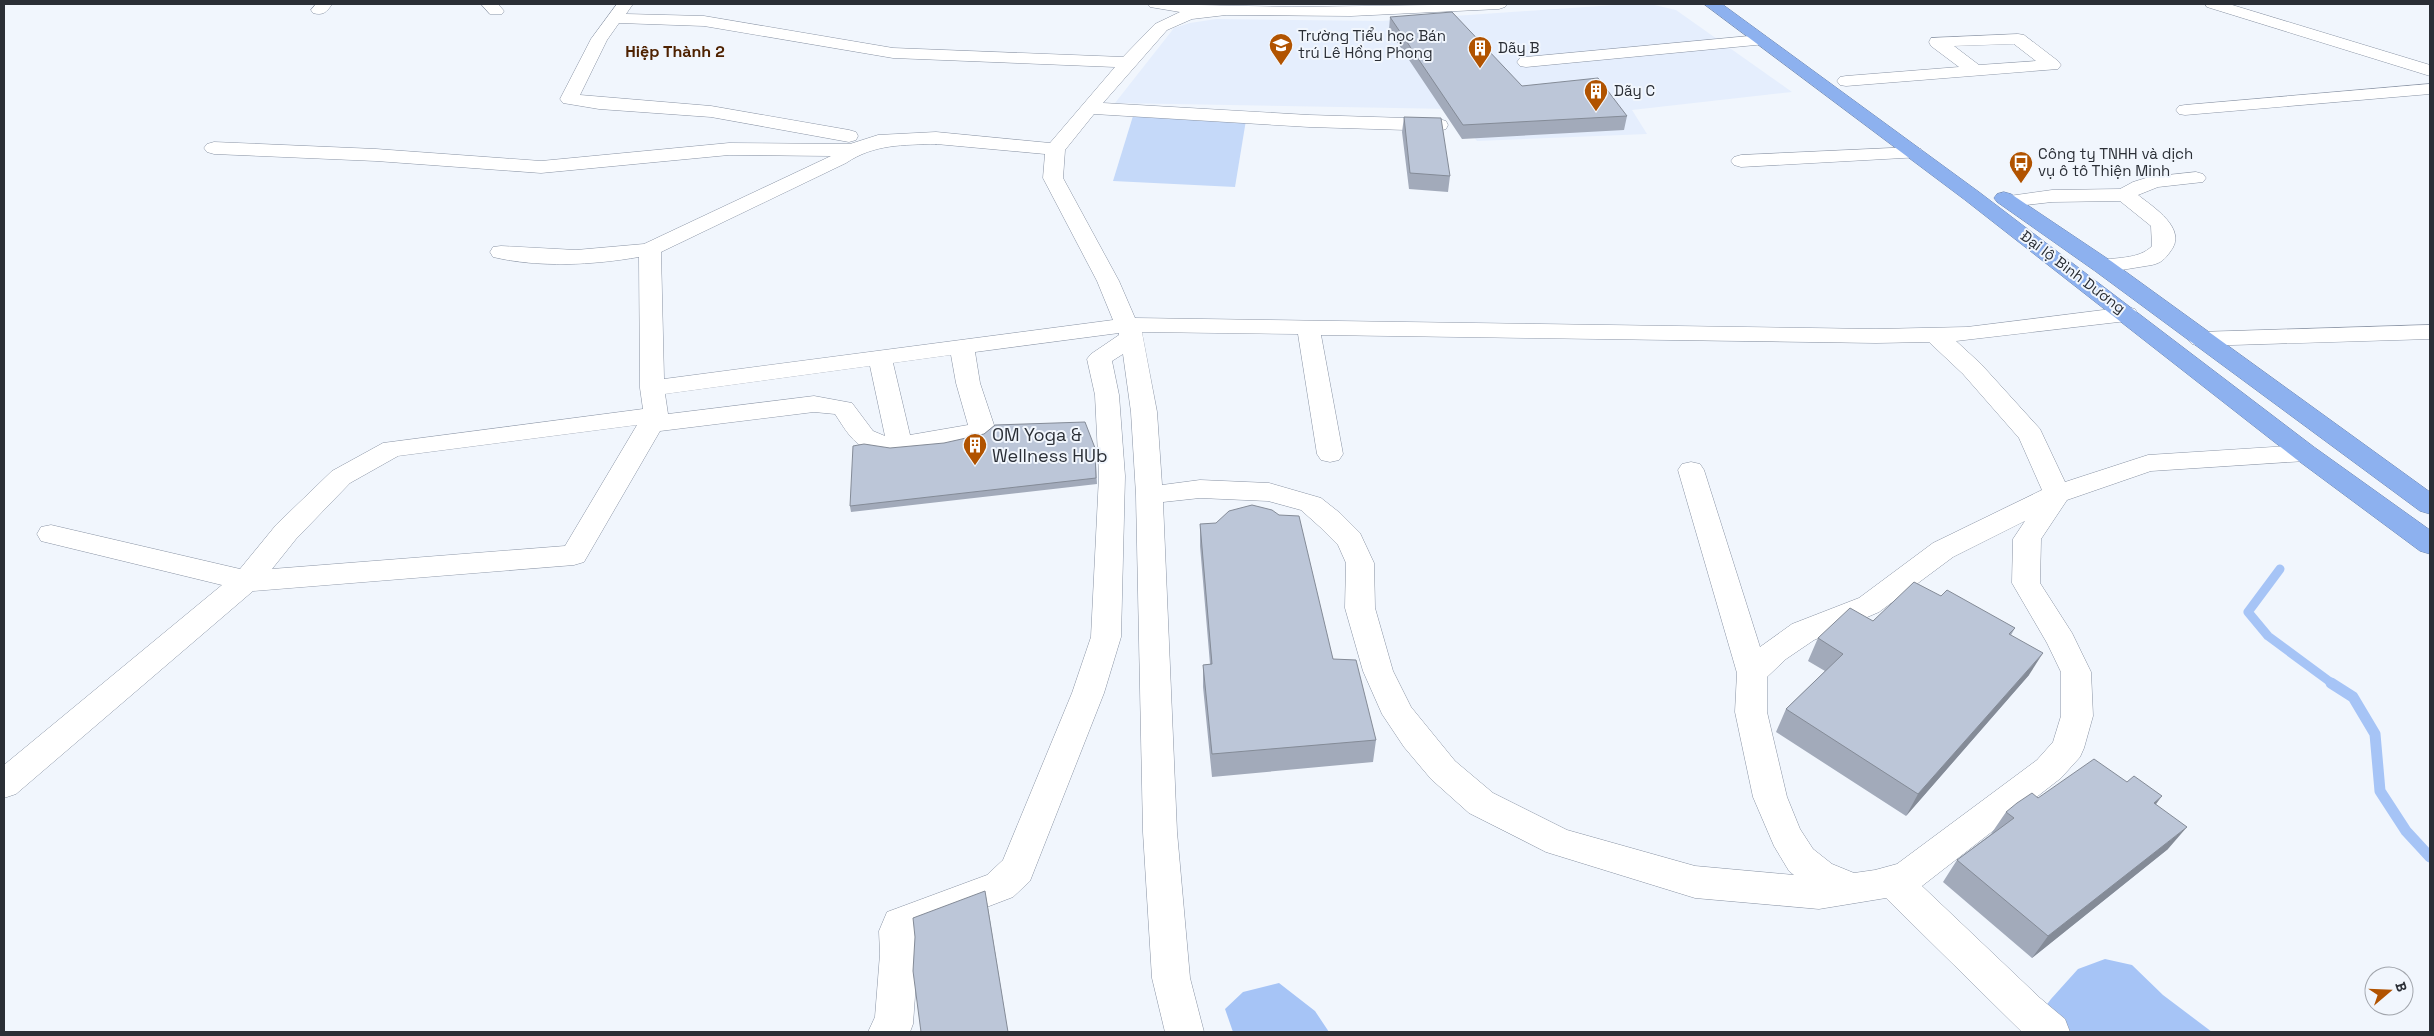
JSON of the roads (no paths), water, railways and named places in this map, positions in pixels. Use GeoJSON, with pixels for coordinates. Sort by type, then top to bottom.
{"type":"FeatureCollection","features":[{"type":"Feature","properties":{"kind":"highway","name":"Đại lộ Bình Dương"},"geometry":{"type":"LineString","coordinates":[[1712,4],[1914,153],[2127,314],[2305,453],[2430,544]]}},
{"type":"Feature","properties":{"kind":"highway","name":"Đại lộ Bình Dương"},"geometry":{"type":"LineString","coordinates":[[1741,4],[2009,201],[2103,266],[2430,505]]}},
{"type":"Feature","properties":{"kind":"street"},"geometry":{"type":"LineString","coordinates":[[1165,4],[1228,10],[1296,12],[1499,4]]}},
{"type":"Feature","properties":{"kind":"street"},"geometry":{"type":"LineString","coordinates":[[2213,4],[2430,72]]}},
{"type":"Feature","properties":{"kind":"street"},"geometry":{"type":"LineString","coordinates":[[1184,1032],[1171,978],[1160,832],[1149,495],[1144,412],[1129,331],[1108,282],[1053,178],[1055,149],[1128,62],[1161,27],[1188,15],[1228,10]]}},
{"type":"Feature","properties":{"kind":"street"},"geometry":{"type":"LineString","coordinates":[[1055,149],[936,138],[878,141],[743,116],[688,108],[588,103],[569,99],[599,39],[620,11],[704,21],[893,53],[1128,62]]}},
{"type":"Feature","properties":{"kind":"street"},"geometry":{"type":"LineString","coordinates":[[1846,81],[2052,65],[2018,38],[1936,42],[1974,70]]}},
{"type":"Feature","properties":{"kind":"street"},"geometry":{"type":"LineString","coordinates":[[1526,62],[1760,40]]}},
{"type":"Feature","properties":{"kind":"street"},"geometry":{"type":"LineString","coordinates":[[2185,110],[2430,89]]}},
{"type":"Feature","properties":{"kind":"street"},"geometry":{"type":"LineString","coordinates":[[1090,108],[1308,121],[1439,124]]}},
{"type":"Feature","properties":{"kind":"street"},"geometry":{"type":"LineString","coordinates":[[501,252],[534,256],[585,257],[650,249],[830,163],[852,150],[878,141]]}},
{"type":"Feature","properties":{"kind":"street"},"geometry":{"type":"LineString","coordinates":[[214,148],[376,155],[540,167],[729,149],[852,150]]}},
{"type":"Feature","properties":{"kind":"street"},"geometry":{"type":"LineString","coordinates":[[1741,161],[1914,153]]}},
{"type":"Feature","properties":{"kind":"street"},"geometry":{"type":"LineString","coordinates":[[2125,195],[2132,188],[2160,182],[2196,178]]}},
{"type":"Feature","properties":{"kind":"street"},"geometry":{"type":"LineString","coordinates":[[2009,201],[2037,196],[2080,194],[2125,195],[2161,224],[2164,235],[2163,247],[2152,259],[2103,266]]}},
{"type":"Feature","properties":{"kind":"street"},"geometry":{"type":"LineString","coordinates":[[51,534],[246,581],[574,555],[653,420],[650,249]]}},
{"type":"Feature","properties":{"kind":"street"},"geometry":{"type":"LineString","coordinates":[[652,388],[962,347],[1129,331],[1308,328],[1876,336],[1967,334],[2127,314]]}},
{"type":"Feature","properties":{"kind":"street"},"geometry":{"type":"LineString","coordinates":[[1308,328],[1330,454]]}},
{"type":"Feature","properties":{"kind":"street"},"geometry":{"type":"LineString","coordinates":[[886,1032],[894,1024],[899,954],[897,931],[900,924],[1000,886],[1017,870],[1088,693],[1106,637],[1109,571],[1112,476],[1107,395],[1099,358],[1129,331]]}},
{"type":"Feature","properties":{"kind":"street"},"geometry":{"type":"LineString","coordinates":[[2200,338],[2430,332]]}},
{"type":"Feature","properties":{"kind":"street"},"geometry":{"type":"LineString","coordinates":[[1935,334],[1972,369],[2031,435],[2058,494]]}},
{"type":"Feature","properties":{"kind":"street"},"geometry":{"type":"LineString","coordinates":[[4,784],[246,581],[286,532],[341,477],[392,449],[814,404],[843,408],[864,437],[879,445],[922,442],[974,433],[982,428],[968,383],[962,347]]}},
{"type":"Feature","properties":{"kind":"street"},"geometry":{"type":"LineString","coordinates":[[880,358],[899,444]]}},
{"type":"Feature","properties":{"kind":"street"},"geometry":{"type":"LineString","coordinates":[[1752,673],[1775,651],[1803,632],[1869,605],[1943,550],[2058,494],[2148,463],[2305,453]]}},
{"type":"Feature","properties":{"kind":"street"},"geometry":{"type":"LineString","coordinates":[[1691,470],[1752,673],[1751,712],[1770,797],[1786,836],[1801,860],[1819,875],[1853,889]]}},
{"type":"Feature","properties":{"kind":"street"},"geometry":{"type":"LineString","coordinates":[[1149,495],[1200,489],[1269,492],[1311,504],[1330,520],[1350,540],[1360,563],[1360,608],[1378,671],[1398,714],[1415,738],[1443,770],[1480,803],[1558,842],[1695,882],[1819,893],[1853,889],[1908,876],[1939,850],[2049,769],[2068,748],[2077,716],[2076,672],[2061,641],[2026,583],[2027,539],[2058,494]]}},
{"type":"Feature","properties":{"kind":"street"},"geometry":{"type":"LineString","coordinates":[[1892,881],[2038,1021]]}},
{"type":"Feature","properties":{"kind":"waterway"},"geometry":{"type":"LineString","coordinates":[[2280,569],[2248,612],[2268,636],[2333,684]]}},
{"type":"Feature","properties":{"kind":"waterway"},"geometry":{"type":"LineString","coordinates":[[2331,683],[2353,697],[2375,734],[2380,791],[2406,831],[2430,857]]}},
{"type":"Feature","properties":{"kind":"place","name":"Trường Tiểu học Bán trú Lê Hồng Phong"},"geometry":{"type":"Point","coordinates":[1281,66]}},
{"type":"Feature","properties":{"kind":"place","name":"Dãy B"},"geometry":{"type":"Point","coordinates":[1480,69]}},
{"type":"Feature","properties":{"kind":"place","name":"Dãy C"},"geometry":{"type":"Point","coordinates":[1596,112]}},
{"type":"Feature","properties":{"kind":"place","name":"Công ty TNHH và dịch vụ ô tô Thiện Minh"},"geometry":{"type":"Point","coordinates":[2021,184]}},
{"type":"Feature","properties":{"kind":"place","name":"OM Yoga & Wellness HUb"},"geometry":{"type":"Point","coordinates":[975,466]}},
{"type":"Feature","properties":{"kind":"district","name":"Hiệp Thành 2"},"geometry":{"type":"Point","coordinates":[675,51]}}]}
